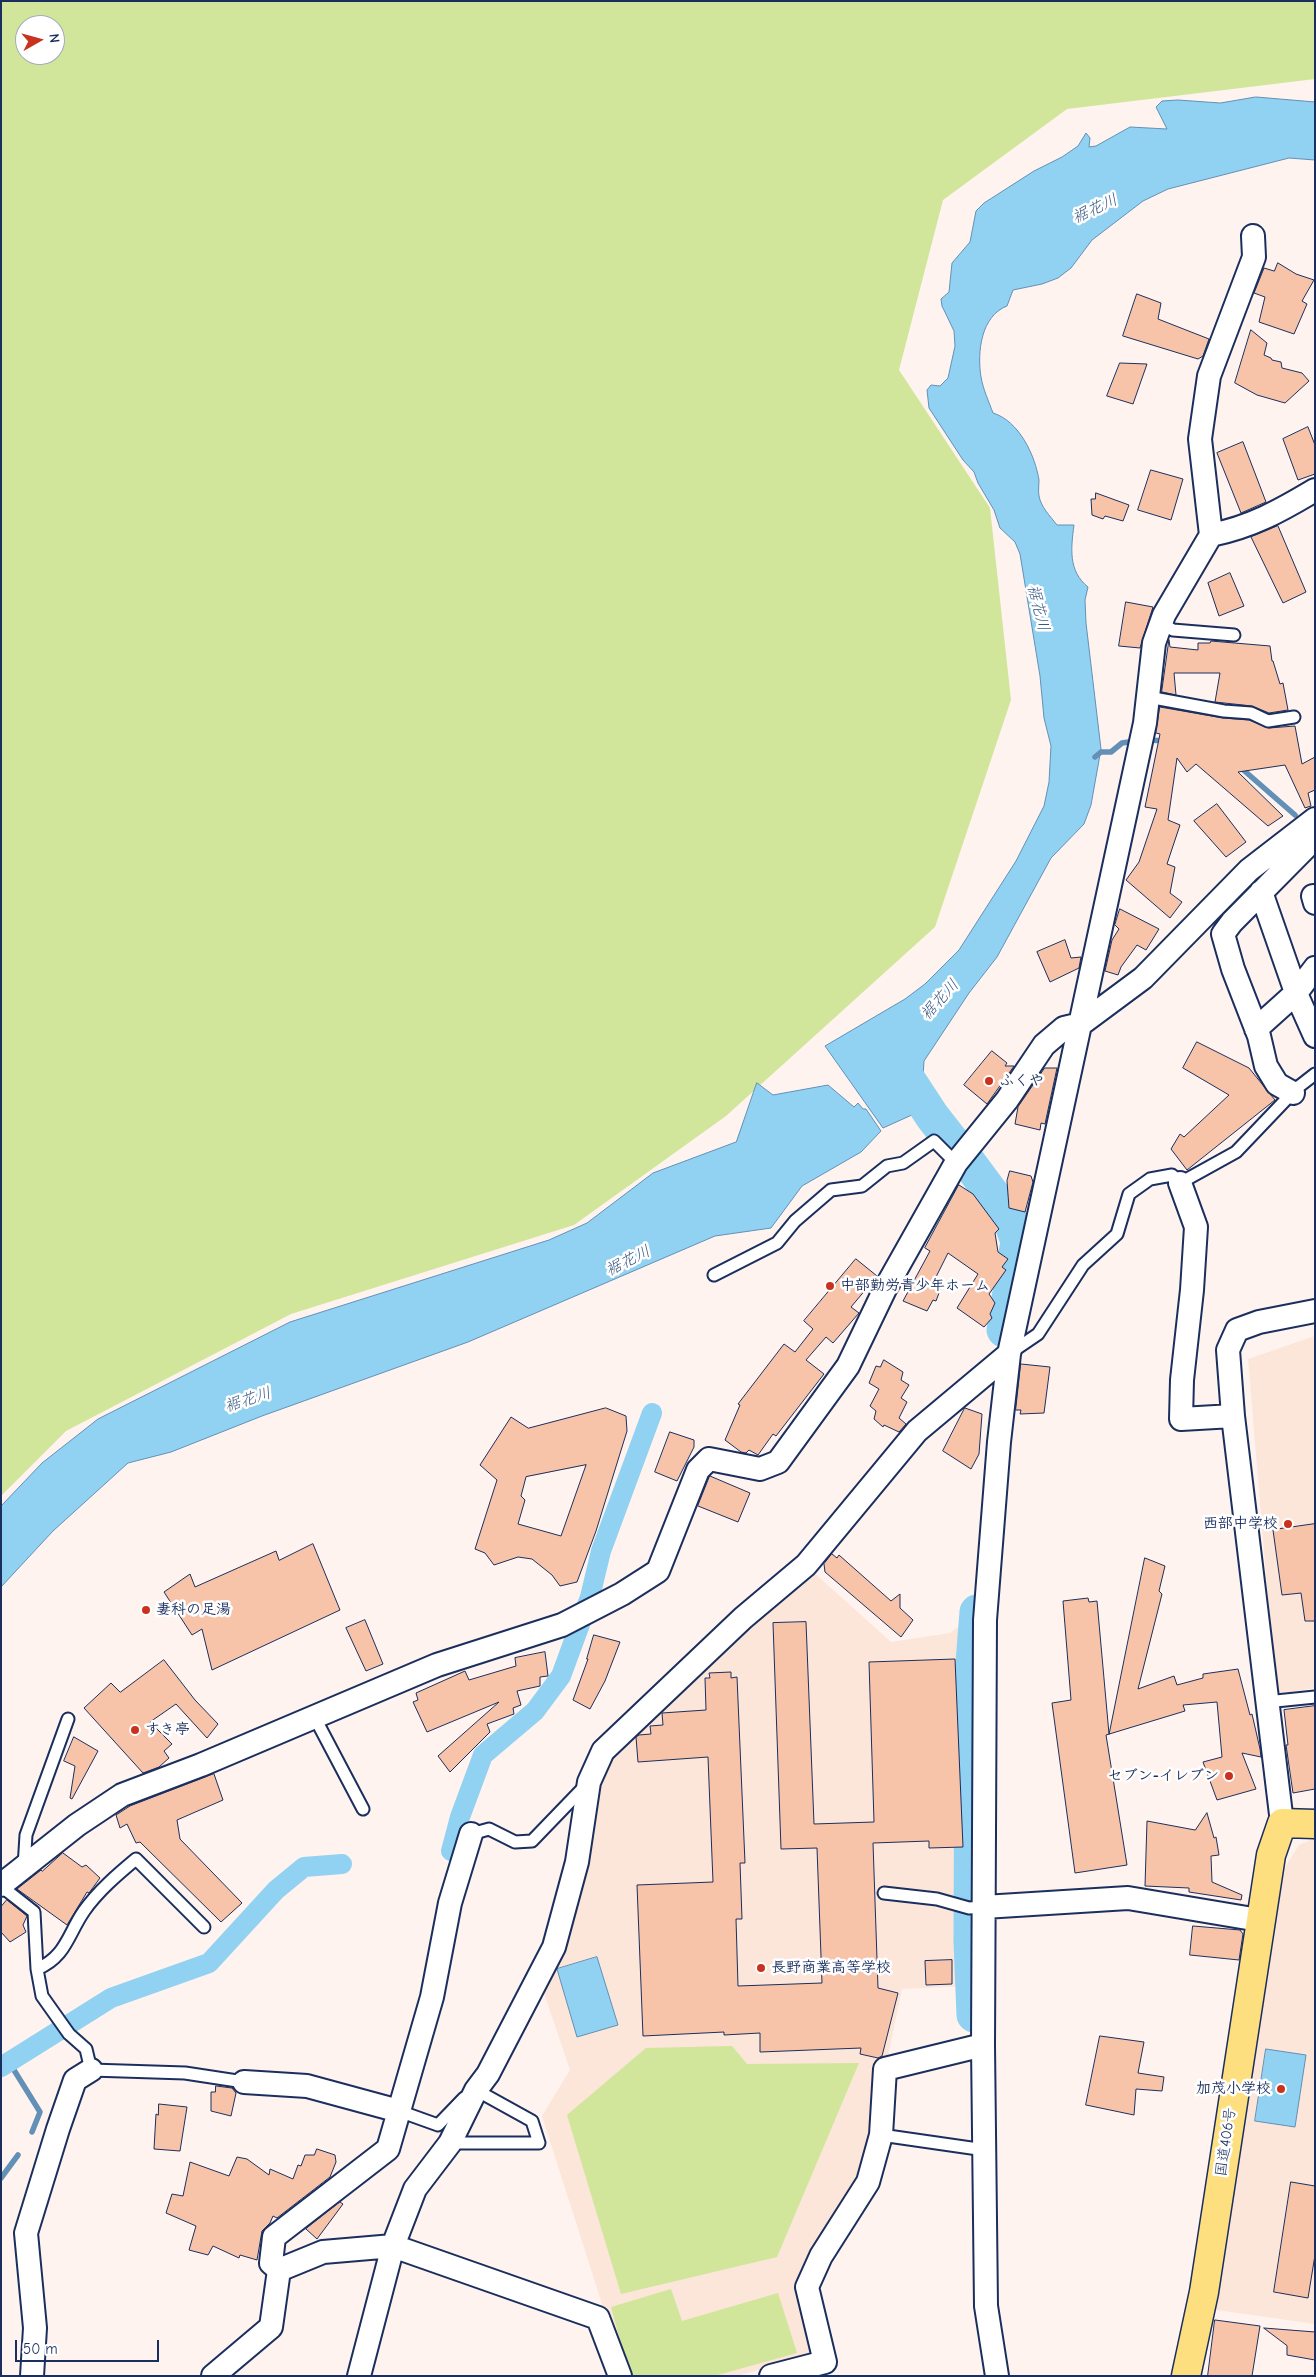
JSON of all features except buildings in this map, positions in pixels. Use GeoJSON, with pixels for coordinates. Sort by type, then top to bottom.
{"type":"FeatureCollection","features":[{"type":"Feature","properties":{"kind":"highway"},"geometry":{"type":"LineString","coordinates":[[1282,1823],[1315,1824]]}},
{"type":"Feature","properties":{"kind":"highway","name":"国道406号"},"geometry":{"type":"LineString","coordinates":[[1186,2376],[1204,2292],[1259,1920],[1271,1855],[1282,1823]]}},
{"type":"Feature","properties":{"kind":"street"},"geometry":{"type":"LineString","coordinates":[[997,2376],[986,2306],[984,2045],[976,1908],[985,1620],[999,1442],[1009,1354],[1145,723],[1154,643],[1164,615],[1211,535],[1200,439],[1209,376],[1254,257],[1253,236]]}},
{"type":"Feature","properties":{"kind":"street"},"geometry":{"type":"LineString","coordinates":[[1211,535],[1235,530],[1270,517],[1315,490]]}},
{"type":"Feature","properties":{"kind":"street"},"geometry":{"type":"LineString","coordinates":[[1,1885],[77,1825],[122,1795],[315,1718],[437,1665],[562,1625],[606,1602],[658,1571],[698,1470],[709,1459],[760,1469],[778,1462],[848,1366],[885,1289],[956,1163],[1007,1100],[1044,1045],[1064,1028],[1081,1024],[1143,978],[1250,870],[1315,819]]}},
{"type":"Feature","properties":{"kind":"street"},"geometry":{"type":"LineString","coordinates":[[1293,1093],[1277,1084],[1266,1066],[1256,1029],[1233,969],[1223,934],[1232,922],[1315,838]]}},
{"type":"Feature","properties":{"kind":"street"},"geometry":{"type":"LineString","coordinates":[[1261,892],[1296,993],[1315,1036]]}},
{"type":"Feature","properties":{"kind":"street"},"geometry":{"type":"LineString","coordinates":[[1256,1029],[1296,993],[1315,968]]}},
{"type":"Feature","properties":{"kind":"street"},"geometry":{"type":"LineString","coordinates":[[1180,1184],[1196,1227],[1192,1290],[1182,1380],[1182,1419],[1233,1416]]}},
{"type":"Feature","properties":{"kind":"street"},"geometry":{"type":"LineString","coordinates":[[1282,1823],[1233,1416],[1228,1350],[1237,1330],[1259,1322],[1315,1311]]}},
{"type":"Feature","properties":{"kind":"street"},"geometry":{"type":"LineString","coordinates":[[359,2376],[393,2246],[415,2189],[450,2144],[554,1947],[578,1862],[589,1782],[603,1751],[743,1618],[806,1565],[918,1432],[1009,1354]]}},
{"type":"Feature","properties":{"kind":"street"},"geometry":{"type":"LineString","coordinates":[[279,2270],[271,2263],[274,2237],[388,2149],[432,1997],[450,1903],[471,1834]]}},
{"type":"Feature","properties":{"kind":"street"},"geometry":{"type":"LineString","coordinates":[[976,1908],[1128,1898],[1259,1920]]}},
{"type":"Feature","properties":{"kind":"street"},"geometry":{"type":"LineString","coordinates":[[771,2376],[825,2362],[807,2287],[821,2256],[868,2182],[881,2135],[885,2069],[984,2045]]}},
{"type":"Feature","properties":{"kind":"street"},"geometry":{"type":"LineString","coordinates":[[32,2376],[35,2328],[26,2233],[75,2080],[91,2070]]}},
{"type":"Feature","properties":{"kind":"street"},"geometry":{"type":"LineString","coordinates":[[244,2082],[307,2086],[399,2112]]}},
{"type":"Feature","properties":{"kind":"street"},"geometry":{"type":"LineString","coordinates":[[279,2270],[323,2252],[393,2246],[598,2318],[620,2376]]}},
{"type":"Feature","properties":{"kind":"street"},"geometry":{"type":"LineString","coordinates":[[213,2376],[271,2328],[279,2270]]}},
{"type":"Feature","properties":{"kind":"lane"},"geometry":{"type":"LineString","coordinates":[[1161,624],[1173,630],[1234,635]]}},
{"type":"Feature","properties":{"kind":"lane"},"geometry":{"type":"LineString","coordinates":[[1148,697],[1224,711],[1251,713],[1268,721],[1294,717]]}},
{"type":"Feature","properties":{"kind":"lane"},"geometry":{"type":"LineString","coordinates":[[1009,1354],[1038,1334],[1083,1265],[1117,1234],[1128,1194],[1150,1179],[1172,1175],[1180,1184],[1236,1152],[1293,1093],[1315,1074]]}},
{"type":"Feature","properties":{"kind":"lane"},"geometry":{"type":"LineString","coordinates":[[714,1275],[777,1243],[795,1221],[831,1190],[862,1186],[887,1166],[903,1163],[934,1142],[956,1163]]}},
{"type":"Feature","properties":{"kind":"lane"},"geometry":{"type":"LineString","coordinates":[[1266,1702],[1315,1697]]}},
{"type":"Feature","properties":{"kind":"lane"},"geometry":{"type":"LineString","coordinates":[[315,1718],[363,1809]]}},
{"type":"Feature","properties":{"kind":"lane"},"geometry":{"type":"LineString","coordinates":[[24,1867],[26,1834],[68,1719]]}},
{"type":"Feature","properties":{"kind":"lane"},"geometry":{"type":"LineString","coordinates":[[471,1834],[489,1829],[515,1842],[532,1841],[589,1782]]}},
{"type":"Feature","properties":{"kind":"lane"},"geometry":{"type":"LineString","coordinates":[[37,1969],[50,1964],[61,1952],[84,1911],[114,1877],[136,1860],[204,1927]]}},
{"type":"Feature","properties":{"kind":"lane"},"geometry":{"type":"LineString","coordinates":[[1,1885],[34,1912],[37,1969],[42,1996],[69,2034],[86,2049],[91,2070],[185,2073],[244,2082]]}},
{"type":"Feature","properties":{"kind":"lane"},"geometry":{"type":"LineString","coordinates":[[884,1893],[937,1899],[976,1908]]}},
{"type":"Feature","properties":{"kind":"lane"},"geometry":{"type":"LineString","coordinates":[[399,2112],[438,2124],[482,2082],[532,2122],[540,2143],[450,2144]]}},
{"type":"Feature","properties":{"kind":"lane"},"geometry":{"type":"LineString","coordinates":[[881,2135],[985,2150]]}},
{"type":"Feature","properties":{"kind":"shaded area","name":"西部中学校"},"geometry":{"type":"Polygon","coordinates":[[[1315,1336],[1315,1688],[1276,1694],[1248,1359],[1315,1336]]]}},
{"type":"Feature","properties":{"kind":"shaded area","name":"長野商業高等学校"},"geometry":{"type":"Polygon","coordinates":[[[811,1570],[891,1642],[950,1633],[969,1619],[967,1632],[969,1986],[902,1989],[887,2061],[876,2132],[862,2180],[803,2269],[800,2294],[812,2354],[737,2376],[625,2376],[542,2116],[570,2070],[543,1990],[595,1782],[627,1733],[811,1570]]]}},
{"type":"Feature","properties":{"kind":"shaded area","name":"加茂小学校"},"geometry":{"type":"Polygon","coordinates":[[[1315,1838],[1315,2324],[1210,2309],[1284,1869],[1299,1845],[1315,1838]]]}},
{"type":"Feature","properties":{"kind":"green space"},"geometry":{"type":"Polygon","coordinates":[[[1,1],[1315,1],[1315,79],[1067,109],[943,200],[899,370],[990,508],[1011,700],[935,927],[726,1116],[574,1225],[291,1314],[66,1431],[1,1496],[1,1]]]}},
{"type":"Feature","properties":{"kind":"green space"},"geometry":{"type":"Polygon","coordinates":[[[732,2046],[747,2064],[859,2063],[777,2257],[621,2294],[567,2115],[646,2048],[732,2046]]]}},
{"type":"Feature","properties":{"kind":"green space"},"geometry":{"type":"Polygon","coordinates":[[[671,2289],[682,2321],[778,2293],[797,2353],[714,2376],[630,2376],[611,2307],[671,2289]]]}},
{"type":"Feature","properties":{"kind":"water","name":"裾花川"},"geometry":{"type":"Polygon","coordinates":[[[1256,97],[1315,102],[1315,160],[1289,158],[1168,189],[1143,201],[1092,240],[1071,268],[1058,278],[1042,284],[1013,290],[1007,306],[998,311],[986,326],[981,346],[980,367],[981,377],[993,413],[1011,423],[1030,450],[1039,480],[1039,496],[1046,511],[1057,525],[1074,525],[1072,559],[1077,574],[1088,587],[1085,600],[1086,623],[1101,749],[1091,805],[1084,824],[1051,858],[997,957],[969,993],[924,1061],[923,1077],[926,1095],[914,1114],[883,1128],[825,1046],[905,999],[925,984],[959,950],[1016,861],[1044,806],[1049,782],[1051,746],[1044,718],[1040,676],[1020,554],[1015,542],[1000,528],[994,510],[978,483],[974,472],[963,460],[929,408],[927,390],[931,385],[940,386],[948,378],[955,346],[954,331],[942,306],[941,299],[949,292],[952,263],[970,242],[976,211],[984,203],[1034,171],[1062,157],[1078,146],[1086,133],[1090,138],[1089,147],[1096,146],[1130,127],[1167,129],[1156,107],[1162,101],[1178,100],[1220,103],[1256,97]]]}},
{"type":"Feature","properties":{"kind":"water","name":"裾花川"},"geometry":{"type":"Polygon","coordinates":[[[757,1083],[773,1095],[828,1085],[854,1107],[858,1103],[863,1109],[866,1109],[881,1131],[861,1152],[802,1186],[771,1228],[715,1236],[468,1342],[262,1416],[171,1452],[128,1463],[53,1531],[1,1587],[1,1506],[42,1463],[98,1419],[290,1322],[549,1240],[587,1223],[653,1173],[736,1142],[757,1083]]]}},
{"type":"Feature","properties":{"kind":"water"},"geometry":{"type":"Polygon","coordinates":[[[597,1957],[618,2025],[577,2037],[557,1969],[597,1957]]]}},
{"type":"Feature","properties":{"kind":"water"},"geometry":{"type":"Polygon","coordinates":[[[1266,2049],[1306,2055],[1295,2127],[1255,2121],[1266,2049]]]}},
{"type":"Feature","properties":{"kind":"waterway"},"geometry":{"type":"LineString","coordinates":[[1149,740],[1166,741]]}},
{"type":"Feature","properties":{"kind":"waterway"},"geometry":{"type":"LineString","coordinates":[[1095,757],[1101,752],[1111,752],[1122,743],[1135,741]]}},
{"type":"Feature","properties":{"kind":"waterway"},"geometry":{"type":"LineString","coordinates":[[1240,767],[1295,815]]}},
{"type":"Feature","properties":{"kind":"waterway"},"geometry":{"type":"LineString","coordinates":[[896,1061],[932,1116],[957,1148]]}},
{"type":"Feature","properties":{"kind":"waterway"},"geometry":{"type":"LineString","coordinates":[[969,1163],[1009,1217],[1018,1241],[1004,1330]]}},
{"type":"Feature","properties":{"kind":"waterway"},"geometry":{"type":"LineString","coordinates":[[451,1851],[460,1817],[483,1755],[535,1711],[561,1676],[590,1597],[601,1551],[652,1413]]}},
{"type":"Feature","properties":{"kind":"waterway"},"geometry":{"type":"LineString","coordinates":[[974,2015],[971,1941],[972,1676],[977,1612]]}},
{"type":"Feature","properties":{"kind":"waterway"},"geometry":{"type":"LineString","coordinates":[[1,2067],[111,1998],[209,1963],[276,1890],[304,1867],[342,1864]]}},
{"type":"Feature","properties":{"kind":"waterway"},"geometry":{"type":"LineString","coordinates":[[9,2062],[40,2112],[32,2132]]}},
{"type":"Feature","properties":{"kind":"waterway"},"geometry":{"type":"LineString","coordinates":[[1,2178],[18,2155]]}},
{"type":"Feature","properties":{"kind":"place","name":"ふくや"},"geometry":{"type":"Point","coordinates":[989,1081]}},
{"type":"Feature","properties":{"kind":"place","name":"中部勤労青少年ホーム"},"geometry":{"type":"Point","coordinates":[830,1286]}},
{"type":"Feature","properties":{"kind":"place","name":"西部中学校"},"geometry":{"type":"Point","coordinates":[1288,1524]}},
{"type":"Feature","properties":{"kind":"place","name":"妻科の足湯"},"geometry":{"type":"Point","coordinates":[146,1610]}},
{"type":"Feature","properties":{"kind":"place","name":"すき亭"},"geometry":{"type":"Point","coordinates":[135,1730]}},
{"type":"Feature","properties":{"kind":"place","name":"セブン-イレブン"},"geometry":{"type":"Point","coordinates":[1229,1776]}},
{"type":"Feature","properties":{"kind":"place","name":"長野商業高等学校"},"geometry":{"type":"Point","coordinates":[761,1968]}},
{"type":"Feature","properties":{"kind":"place","name":"加茂小学校"},"geometry":{"type":"Point","coordinates":[1281,2089]}}]}
